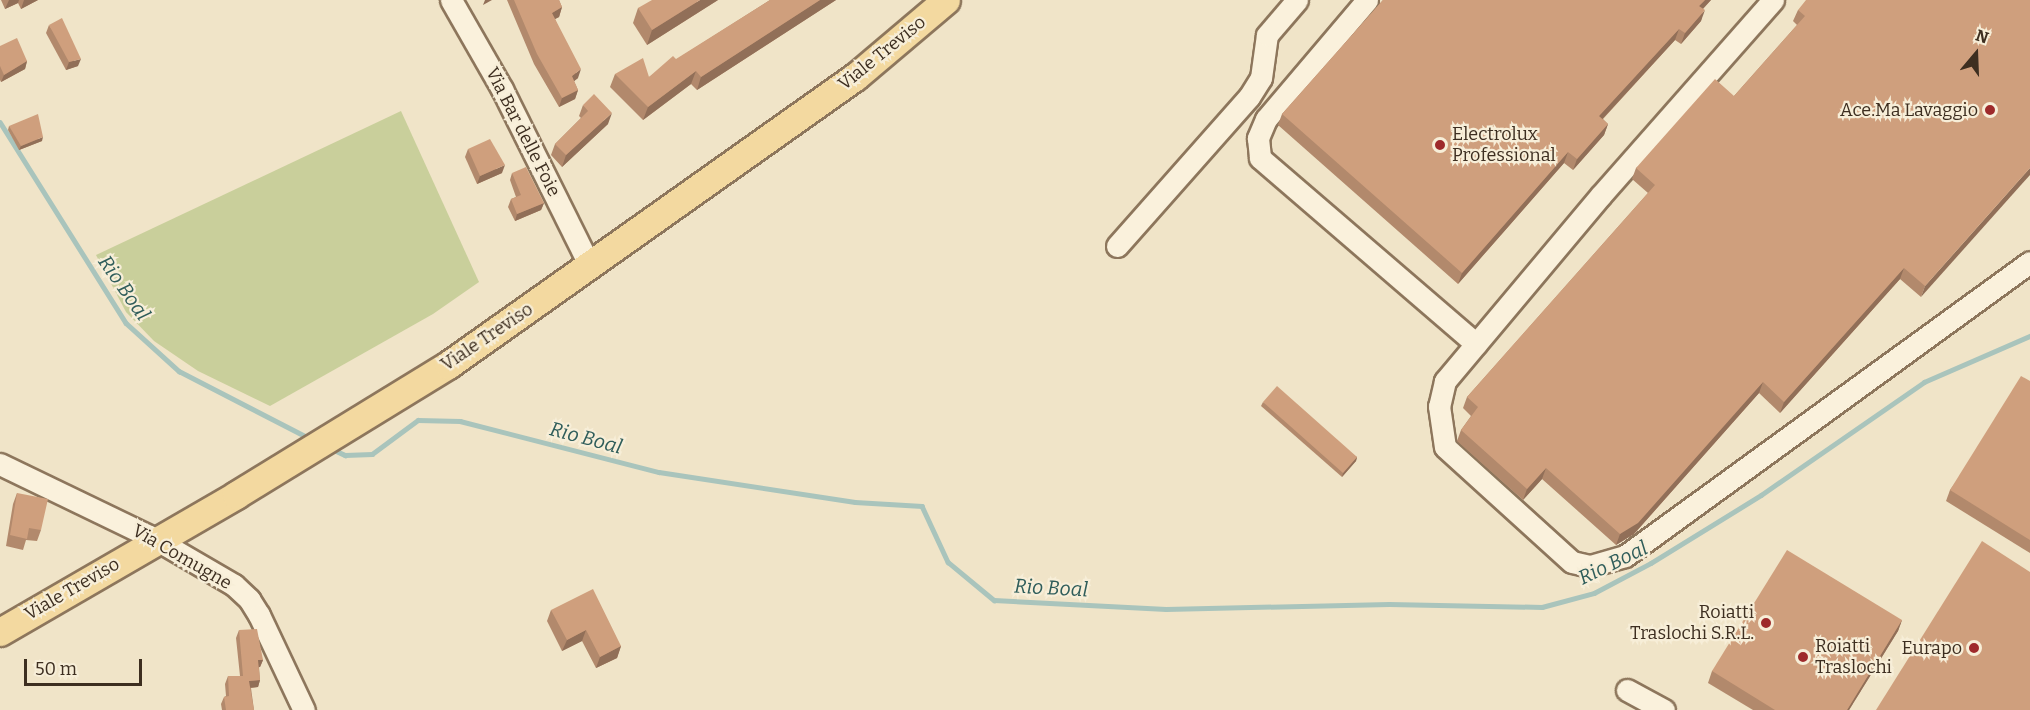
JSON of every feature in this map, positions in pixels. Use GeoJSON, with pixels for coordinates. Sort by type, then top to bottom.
{"type":"FeatureCollection","features":[{"type":"Feature","properties":{"kind":"main road","name":"Viale Treviso"},"geometry":{"type":"LineString","coordinates":[[0,632],[236,495],[448,365],[855,77],[946,0]]}},
{"type":"Feature","properties":{"kind":"street","name":"Via Bar delle Foie"},"geometry":{"type":"LineString","coordinates":[[451,0],[502,89],[590,266]]}},
{"type":"Feature","properties":{"kind":"street"},"geometry":{"type":"LineString","coordinates":[[1118,246],[1249,97],[1261,78],[1267,35],[1297,0]]}},
{"type":"Feature","properties":{"kind":"street"},"geometry":{"type":"LineString","coordinates":[[1367,0],[1266,119],[1258,138],[1260,158],[1476,344]]}},
{"type":"Feature","properties":{"kind":"street"},"geometry":{"type":"LineString","coordinates":[[1773,0],[1600,195],[1445,381],[1439,406],[1445,447],[1572,562],[1590,566],[1625,556],[2030,262]]}},
{"type":"Feature","properties":{"kind":"street","name":"Via Comugne"},"geometry":{"type":"LineString","coordinates":[[0,464],[157,540],[234,585],[249,599],[304,710]]}},
{"type":"Feature","properties":{"kind":"street"},"geometry":{"type":"LineString","coordinates":[[1627,690],[1664,710]]}},
{"type":"Feature","properties":{"kind":"green space"},"geometry":{"type":"Polygon","coordinates":[[[401,111],[479,282],[433,314],[270,406],[198,371],[154,341],[126,312],[96,255],[401,111]]]}},
{"type":"Feature","properties":{"kind":"building"},"geometry":{"type":"Polygon","coordinates":[[[514,0],[559,0],[562,7],[552,13],[581,69],[572,76],[578,90],[562,98],[537,54],[514,0]]]}},
{"type":"Feature","properties":{"kind":"building"},"geometry":{"type":"Polygon","coordinates":[[[652,0],[700,0],[652,30],[638,8],[652,0]]]}},
{"type":"Feature","properties":{"kind":"building"},"geometry":{"type":"Polygon","coordinates":[[[770,0],[820,0],[701,77],[696,71],[648,107],[615,74],[643,58],[649,77],[673,56],[676,59],[770,0]]]}},
{"type":"Feature","properties":{"kind":"building","name":"Electrolux Professional"},"geometry":{"type":"Polygon","coordinates":[[[1383,0],[1705,0],[1699,6],[1705,10],[1685,33],[1679,29],[1599,116],[1608,124],[1577,159],[1568,152],[1462,273],[1282,114],[1383,0]]]}},
{"type":"Feature","properties":{"kind":"building"},"geometry":{"type":"Polygon","coordinates":[[[1806,0],[2030,0],[2030,168],[1925,286],[1904,268],[1784,402],[1763,382],[1638,523],[1620,534],[1546,468],[1527,489],[1461,430],[1478,407],[1467,397],[1655,185],[1636,168],[1715,79],[1734,96],[1805,16],[1798,10],[1806,0]]]}},
{"type":"Feature","properties":{"kind":"building"},"geometry":{"type":"Polygon","coordinates":[[[62,18],[81,59],[69,62],[49,25],[62,18]]]}},
{"type":"Feature","properties":{"kind":"building"},"geometry":{"type":"Polygon","coordinates":[[[17,38],[27,61],[4,75],[0,66],[0,46],[17,38]]]}},
{"type":"Feature","properties":{"kind":"building"},"geometry":{"type":"Polygon","coordinates":[[[594,94],[612,113],[566,155],[555,144],[588,111],[583,105],[594,94]]]}},
{"type":"Feature","properties":{"kind":"building"},"geometry":{"type":"Polygon","coordinates":[[[38,114],[43,137],[21,146],[9,126],[38,114]]]}},
{"type":"Feature","properties":{"kind":"building"},"geometry":{"type":"Polygon","coordinates":[[[490,139],[505,165],[480,176],[468,149],[490,139]]]}},
{"type":"Feature","properties":{"kind":"building"},"geometry":{"type":"Polygon","coordinates":[[[526,167],[544,203],[517,214],[511,199],[521,195],[512,173],[526,167]]]}},
{"type":"Feature","properties":{"kind":"building"},"geometry":{"type":"Polygon","coordinates":[[[2021,376],[2030,381],[2030,540],[1950,490],[2021,376]]]}},
{"type":"Feature","properties":{"kind":"building"},"geometry":{"type":"Polygon","coordinates":[[[1277,386],[1357,457],[1343,473],[1263,402],[1277,386]]]}},
{"type":"Feature","properties":{"kind":"building"},"geometry":{"type":"Polygon","coordinates":[[[17,493],[48,499],[41,530],[29,528],[27,539],[10,535],[17,493]]]}},
{"type":"Feature","properties":{"kind":"building","name":"Eurapo"},"geometry":{"type":"Polygon","coordinates":[[[1982,541],[2030,572],[2030,710],[1876,710],[1982,541]]]}},
{"type":"Feature","properties":{"kind":"building","name":"Roiatti Traslochi"},"geometry":{"type":"Polygon","coordinates":[[[1787,550],[1902,620],[1847,710],[1775,710],[1712,671],[1787,550]]]}},
{"type":"Feature","properties":{"kind":"building"},"geometry":{"type":"Polygon","coordinates":[[[593,589],[621,646],[600,657],[586,630],[567,640],[551,610],[593,589]]]}},
{"type":"Feature","properties":{"kind":"building"},"geometry":{"type":"Polygon","coordinates":[[[257,629],[263,660],[258,660],[260,680],[249,681],[254,710],[226,710],[224,697],[229,696],[228,676],[243,676],[239,630],[257,629]]]}},
{"type":"Feature","properties":{"kind":"waterway","name":"Rio Boal"},"geometry":{"type":"LineString","coordinates":[[0,122],[126,323],[179,371],[311,439]]}},
{"type":"Feature","properties":{"kind":"waterway","name":"Rio Boal"},"geometry":{"type":"LineString","coordinates":[[330,448],[345,455],[372,454],[418,420],[460,421],[659,472],[855,502],[922,506],[948,562],[994,600],[1166,609],[1389,604],[1542,607],[1594,593],[1651,563],[1761,495],[1924,382],[2030,336]]}},
{"type":"Feature","properties":{"kind":"place","name":"Ace.Ma Lavaggio"},"geometry":{"type":"Point","coordinates":[1990,110]}},
{"type":"Feature","properties":{"kind":"place","name":"Electrolux Professional"},"geometry":{"type":"Point","coordinates":[1440,145]}},
{"type":"Feature","properties":{"kind":"place","name":"Roiatti Traslochi S.R.L."},"geometry":{"type":"Point","coordinates":[1766,623]}},
{"type":"Feature","properties":{"kind":"place","name":"Eurapo"},"geometry":{"type":"Point","coordinates":[1974,648]}},
{"type":"Feature","properties":{"kind":"place","name":"Roiatti Traslochi"},"geometry":{"type":"Point","coordinates":[1803,657]}}]}
